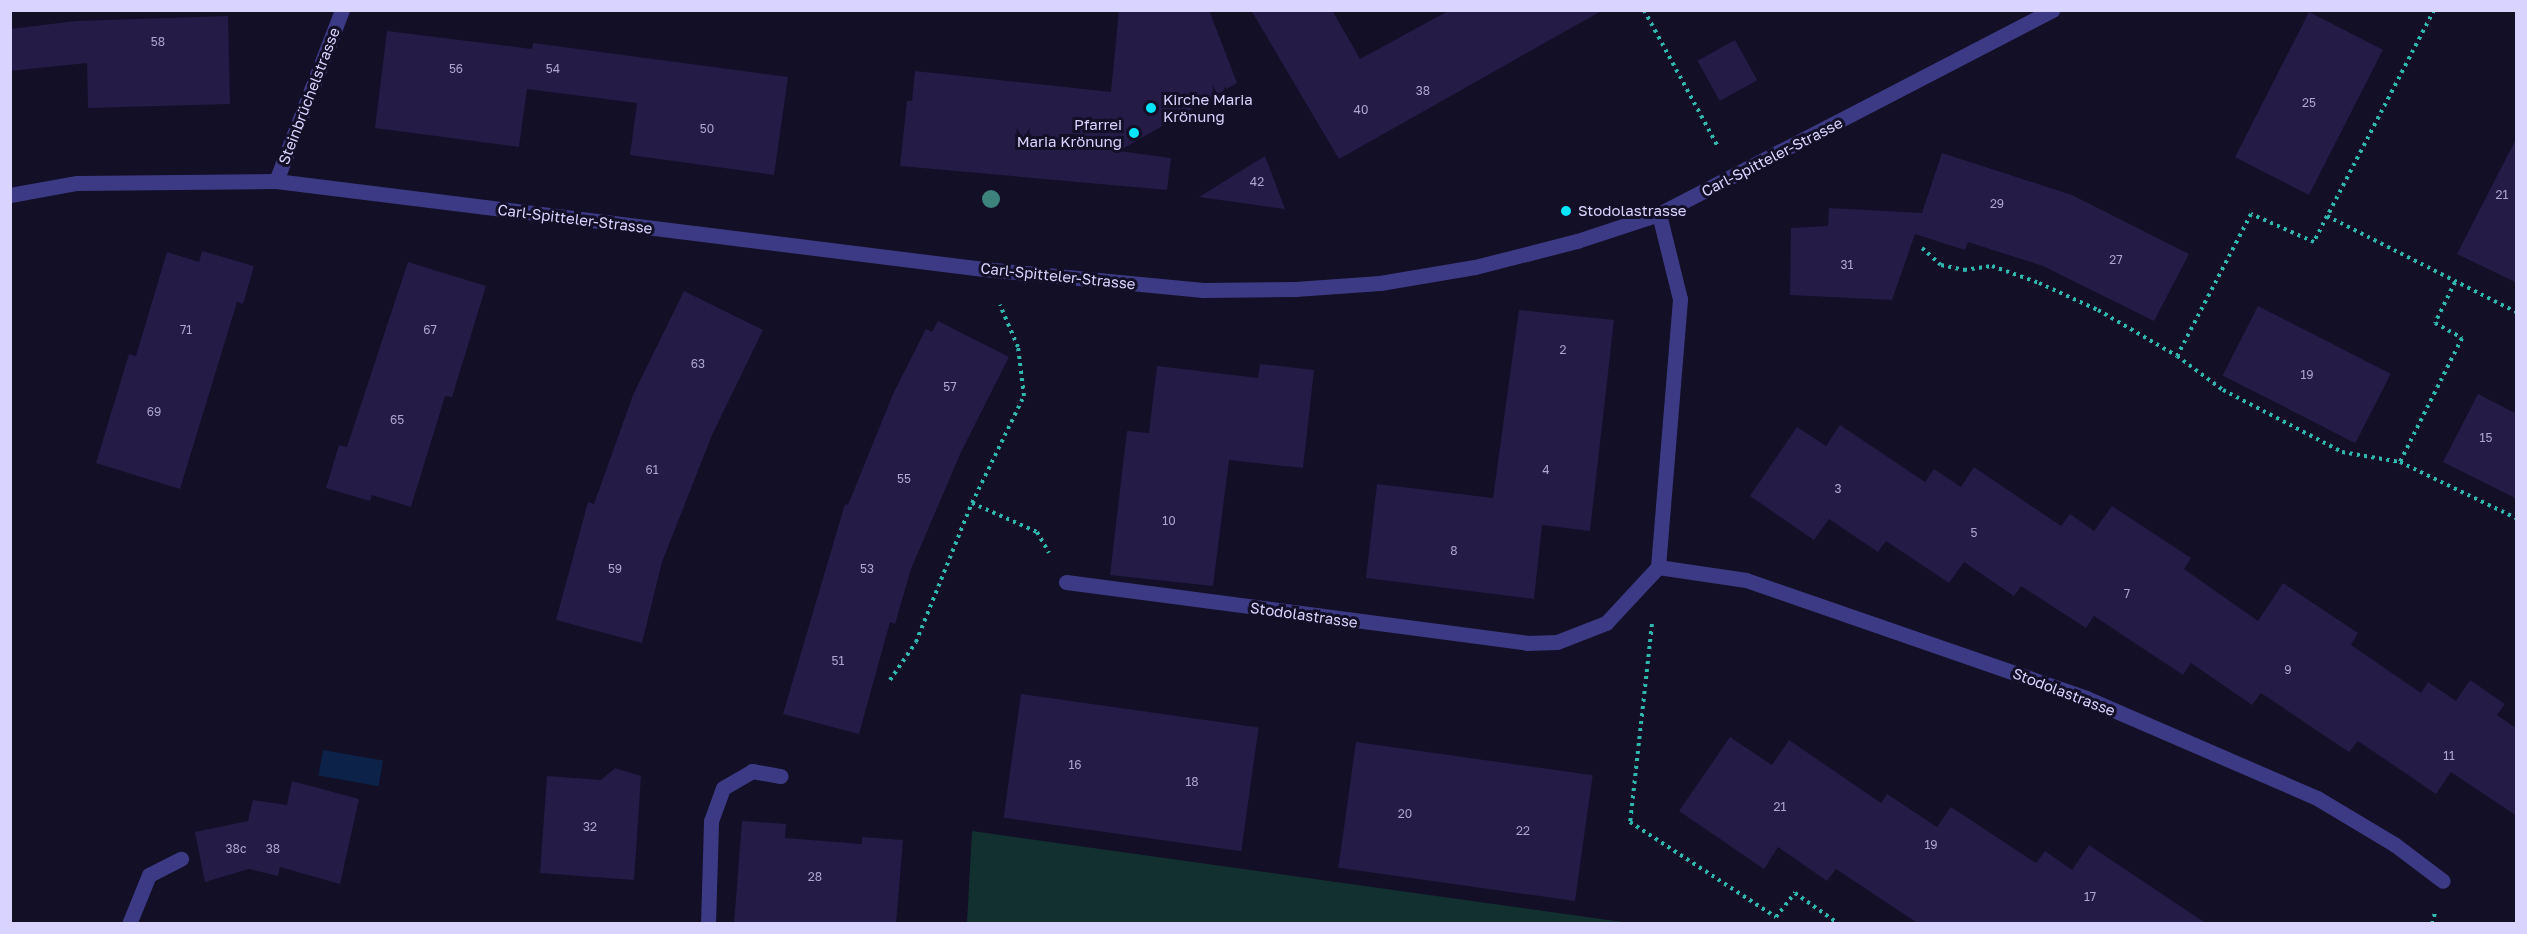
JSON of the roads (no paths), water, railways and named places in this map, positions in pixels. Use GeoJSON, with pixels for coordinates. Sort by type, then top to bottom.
{"type":"FeatureCollection","features":[{"type":"Feature","properties":{"kind":"street","name":"Steinbrüchelstrasse"},"geometry":{"type":"LineString","coordinates":[[276,181],[342,10]]}},
{"type":"Feature","properties":{"kind":"street","name":"Carl-Spitteler-Strasse"},"geometry":{"type":"LineString","coordinates":[[10,195],[77,183],[276,181],[984,269],[1203,290],[1294,290],[1380,283],[1475,267],[1577,241],[1659,214],[2052,10]]}},
{"type":"Feature","properties":{"kind":"street"},"geometry":{"type":"LineString","coordinates":[[1658,567],[1680,299],[1659,214]]}},
{"type":"Feature","properties":{"kind":"street","name":"Stodolastrasse"},"geometry":{"type":"LineString","coordinates":[[1066,582],[1527,644],[1557,642],[1606,622],[1658,567],[1746,580],[2086,698],[2317,798],[2394,844],[2443,881]]}},
{"type":"Feature","properties":{"kind":"street"},"geometry":{"type":"LineString","coordinates":[[708,924],[711,821],[723,788],[752,771],[781,776]]}},
{"type":"Feature","properties":{"kind":"street"},"geometry":{"type":"LineString","coordinates":[[129,924],[150,875],[181,859]]}},
{"type":"Feature","properties":{"kind":"water"},"geometry":{"type":"Polygon","coordinates":[[[323,750],[383,761],[379,786],[318,776],[323,750]]]}},
{"type":"Feature","properties":{"kind":"place","name":"Kirche Maria Krönung"},"geometry":{"type":"Point","coordinates":[1151,108]}},
{"type":"Feature","properties":{"kind":"place","name":"Pfarrei Maria Krönung"},"geometry":{"type":"Point","coordinates":[1134,133]}},
{"type":"Feature","properties":{"kind":"place","name":"Stodolastrasse"},"geometry":{"type":"Point","coordinates":[1566,211]}}]}
